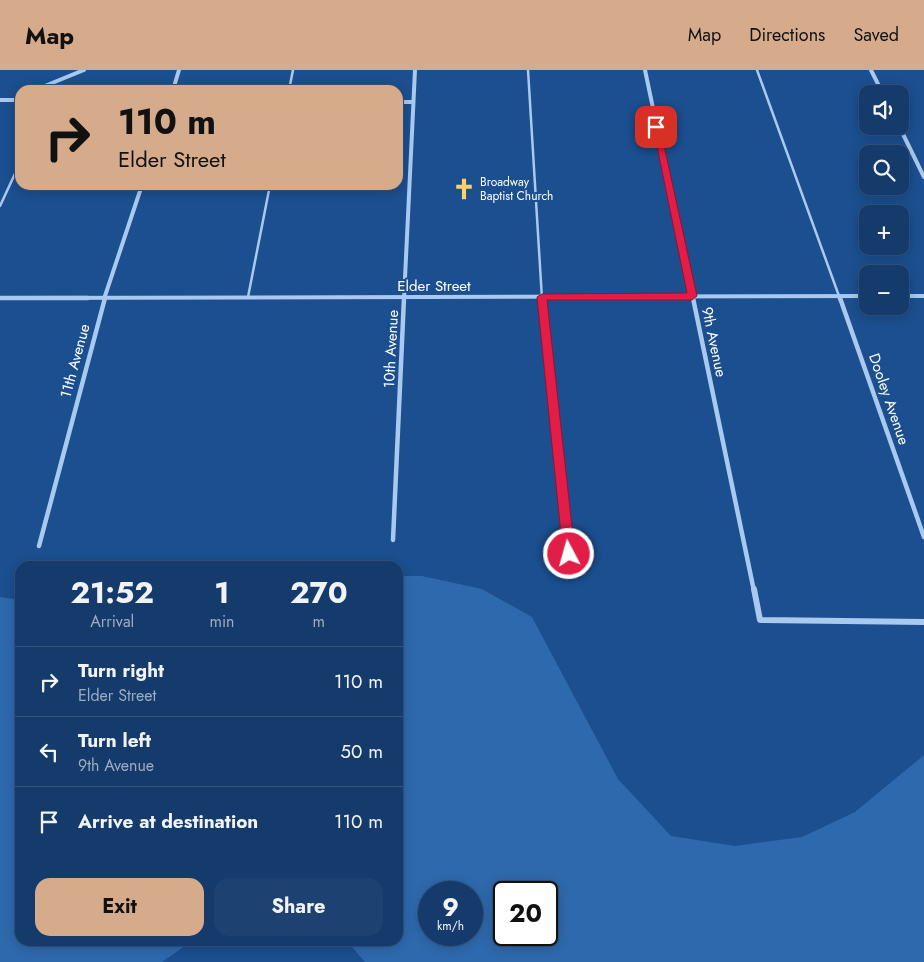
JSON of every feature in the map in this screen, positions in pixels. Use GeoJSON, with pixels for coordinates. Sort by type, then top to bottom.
{"type":"FeatureCollection","features":[{"type":"Feature","properties":{"kind":"street"},"geometry":{"type":"LineString","coordinates":[[47,85],[84,70]]}},
{"type":"Feature","properties":{"kind":"street"},"geometry":{"type":"LineString","coordinates":[[174,85],[179,70]]}},
{"type":"Feature","properties":{"kind":"street","name":"10th Avenue"},"geometry":{"type":"LineString","coordinates":[[393,540],[415,70]]}},
{"type":"Feature","properties":{"kind":"street","name":"9th Avenue"},"geometry":{"type":"LineString","coordinates":[[645,70],[760,620],[924,622]]}},
{"type":"Feature","properties":{"kind":"street"},"geometry":{"type":"LineString","coordinates":[[871,70],[878,85]]}},
{"type":"Feature","properties":{"kind":"street"},"geometry":{"type":"LineString","coordinates":[[10,100],[15,98]]}},
{"type":"Feature","properties":{"kind":"street"},"geometry":{"type":"LineString","coordinates":[[0,100],[15,100]]}},
{"type":"Feature","properties":{"kind":"street"},"geometry":{"type":"LineString","coordinates":[[403,102],[413,102]]}},
{"type":"Feature","properties":{"kind":"street"},"geometry":{"type":"LineString","coordinates":[[903,135],[924,177]]}},
{"type":"Feature","properties":{"kind":"street","name":"11th Avenue"},"geometry":{"type":"LineString","coordinates":[[38,546],[105,298],[140,190]]}},
{"type":"Feature","properties":{"kind":"street","name":"Dooley Avenue"},"geometry":{"type":"LineString","coordinates":[[839,296],[924,537]]}},
{"type":"Feature","properties":{"kind":"street","name":"Elder Street"},"geometry":{"type":"LineString","coordinates":[[0,298],[859,296]]}},
{"type":"Feature","properties":{"kind":"street"},"geometry":{"type":"LineString","coordinates":[[909,296],[924,296]]}},
{"type":"Feature","properties":{"kind":"lane"},"geometry":{"type":"LineString","coordinates":[[290,85],[293,70]]}},
{"type":"Feature","properties":{"kind":"lane"},"geometry":{"type":"LineString","coordinates":[[528,70],[542,297],[571,573]]}},
{"type":"Feature","properties":{"kind":"lane"},"geometry":{"type":"LineString","coordinates":[[757,70],[839,296]]}},
{"type":"Feature","properties":{"kind":"lane"},"geometry":{"type":"LineString","coordinates":[[0,206],[15,173]]}},
{"type":"Feature","properties":{"kind":"lane"},"geometry":{"type":"LineString","coordinates":[[248,297],[269,190]]}},
{"type":"Feature","properties":{"kind":"shaded area"},"geometry":{"type":"Polygon","coordinates":[[[403,576],[422,576],[482,589],[532,617],[618,779],[671,836],[735,846],[802,837],[855,812],[924,755],[924,962],[365,962],[350,946],[403,946],[403,576]]]}},
{"type":"Feature","properties":{"kind":"shaded area"},"geometry":{"type":"Polygon","coordinates":[[[0,597],[15,599],[15,946],[185,946],[162,962],[0,962],[0,597]]]}},
{"type":"Feature","properties":{"kind":"place","name":"Broadway Baptist Church"},"geometry":{"type":"Point","coordinates":[464,189]}},
{"type":"Feature","properties":{"kind":"route"},"geometry":{"type":"LineString","coordinates":[[569,554],[542,297],[692,296],[656,127]]}}]}
